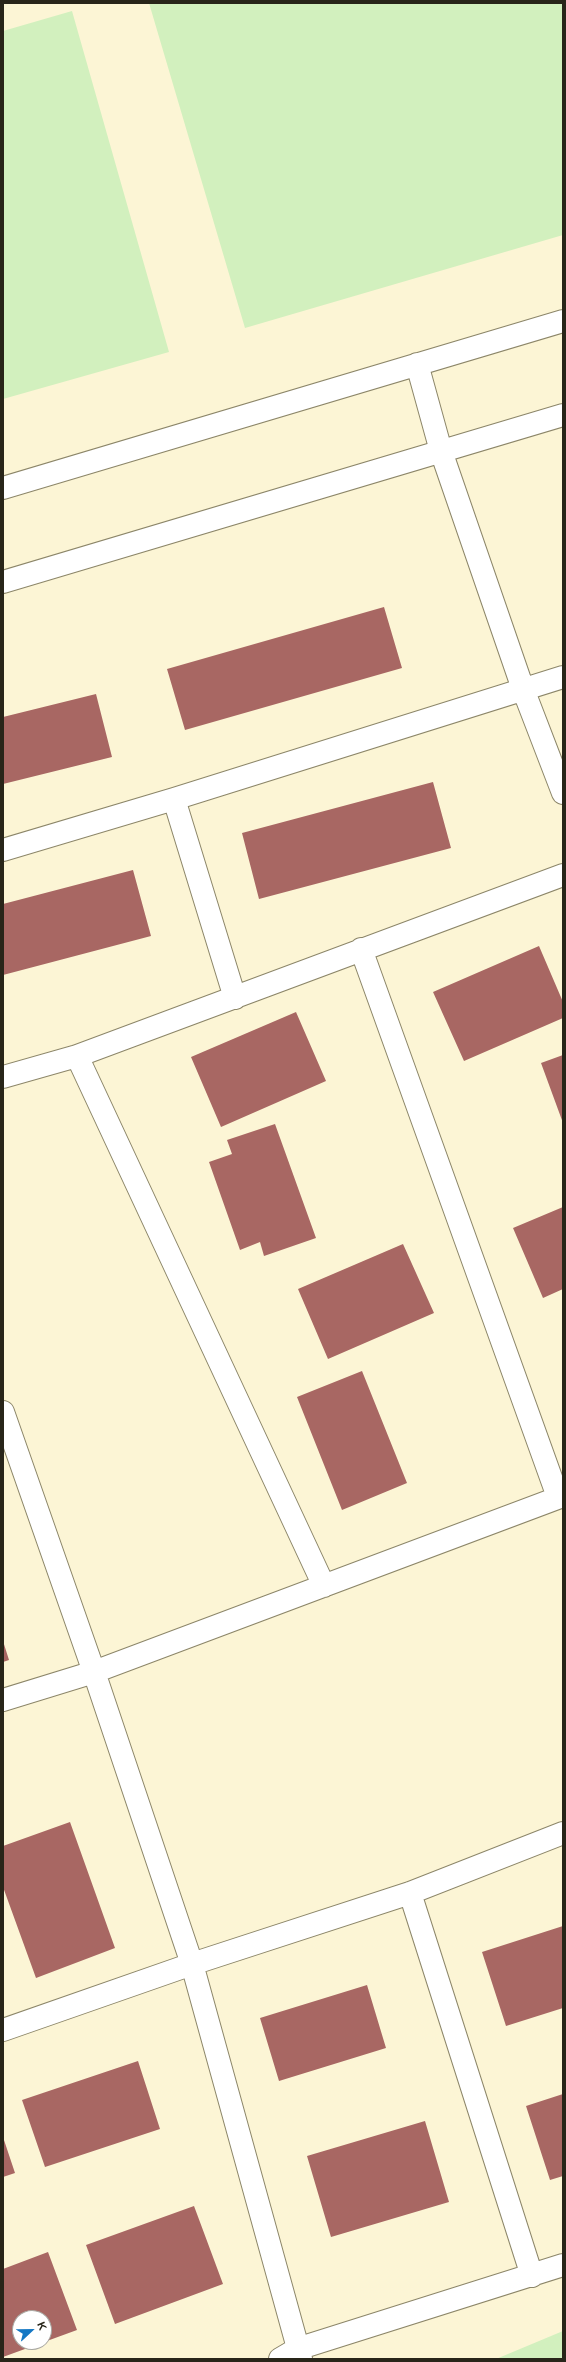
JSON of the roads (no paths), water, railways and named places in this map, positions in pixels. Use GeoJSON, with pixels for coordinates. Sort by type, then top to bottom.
{"type":"FeatureCollection","features":[{"type":"Feature","properties":{"kind":"street"},"geometry":{"type":"LineString","coordinates":[[3,488],[563,321]]}},
{"type":"Feature","properties":{"kind":"street"},"geometry":{"type":"LineString","coordinates":[[417,364],[441,451],[523,689],[563,793]]}},
{"type":"Feature","properties":{"kind":"street"},"geometry":{"type":"LineString","coordinates":[[3,582],[563,415]]}},
{"type":"Feature","properties":{"kind":"street"},"geometry":{"type":"LineString","coordinates":[[3,850],[174,799],[563,677]]}},
{"type":"Feature","properties":{"kind":"street"},"geometry":{"type":"LineString","coordinates":[[174,799],[235,998]]}},
{"type":"Feature","properties":{"kind":"street"},"geometry":{"type":"LineString","coordinates":[[3,1077],[77,1056],[235,998],[361,948],[563,875]]}},
{"type":"Feature","properties":{"kind":"street"},"geometry":{"type":"LineString","coordinates":[[3,1700],[94,1672],[561,1496],[361,948]]}},
{"type":"Feature","properties":{"kind":"street"},"geometry":{"type":"LineString","coordinates":[[77,1056],[324,1586]]}},
{"type":"Feature","properties":{"kind":"street"},"geometry":{"type":"LineString","coordinates":[[3,1412],[94,1672],[192,1964],[293,2356],[563,2265]]}},
{"type":"Feature","properties":{"kind":"street"},"geometry":{"type":"LineString","coordinates":[[3,2030],[192,1964],[410,1893],[563,1833]]}},
{"type":"Feature","properties":{"kind":"street"},"geometry":{"type":"LineString","coordinates":[[410,1893],[532,2276]]}}]}
